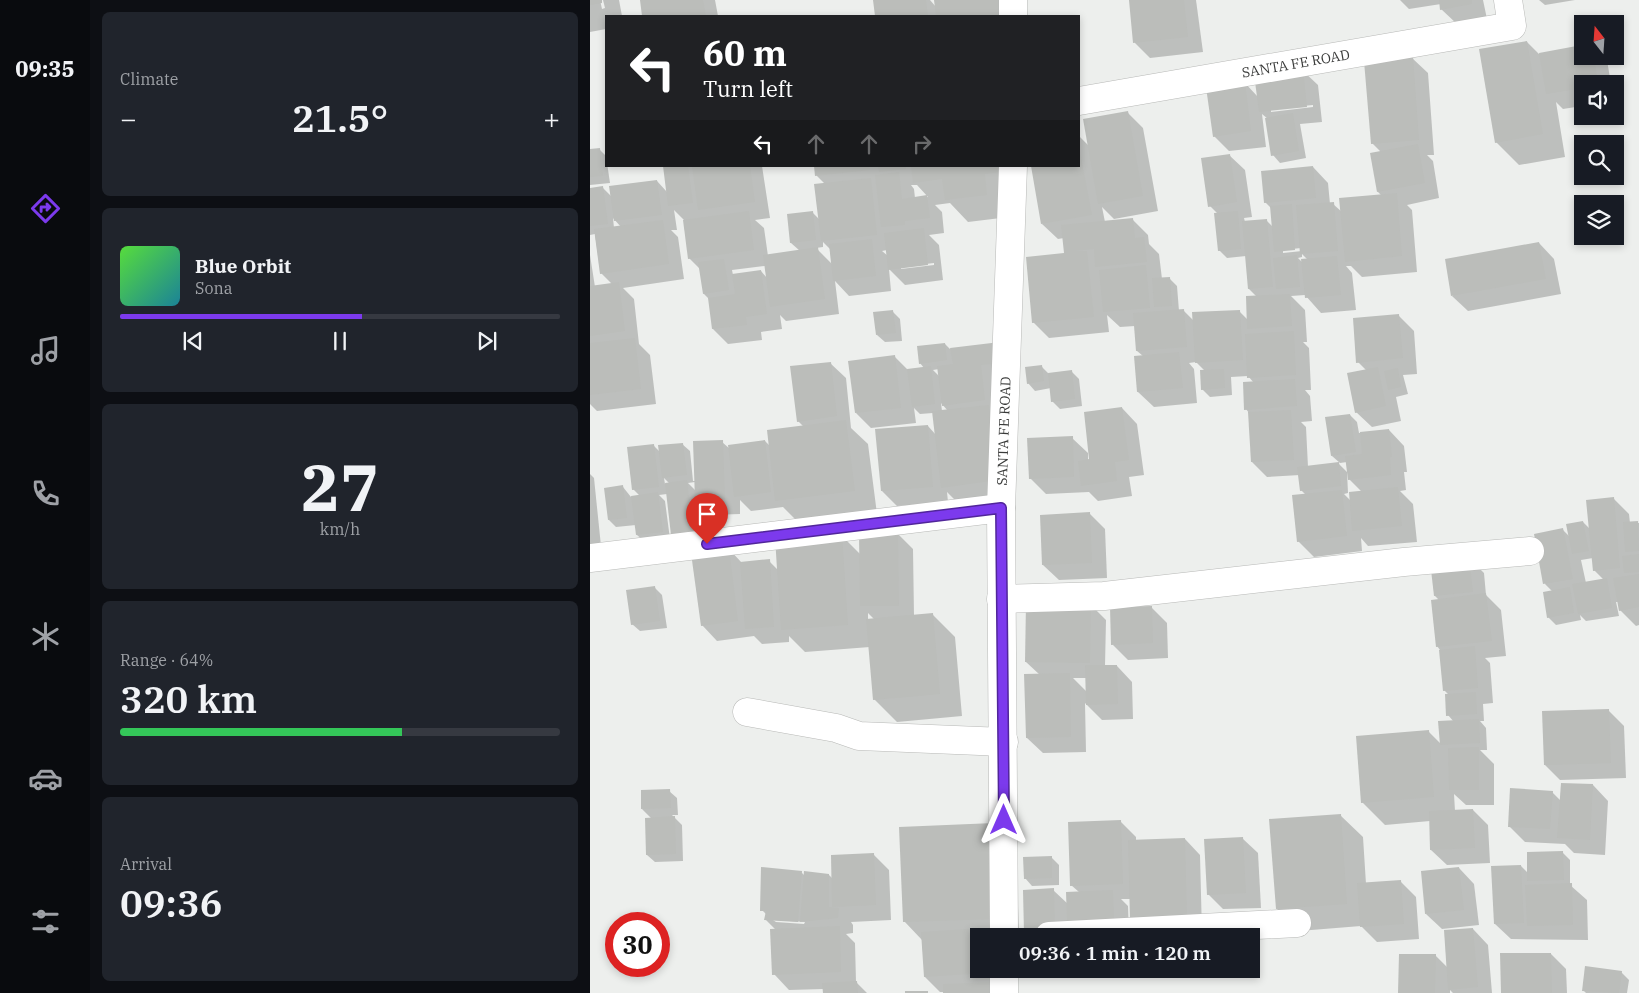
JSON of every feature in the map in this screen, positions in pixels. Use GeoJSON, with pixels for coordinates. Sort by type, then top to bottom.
{"type":"FeatureCollection","features":[{"type":"Feature","properties":{"kind":"street"},"geometry":{"type":"LineString","coordinates":[[1013,0],[1013,15]]}},
{"type":"Feature","properties":{"kind":"street","name":"SANTA FE ROAD"},"geometry":{"type":"LineString","coordinates":[[1080,101],[1510,13]]}},
{"type":"Feature","properties":{"kind":"street","name":"SANTA FE ROAD"},"geometry":{"type":"LineString","coordinates":[[1004,928],[1001,508],[1013,167]]}},
{"type":"Feature","properties":{"kind":"street"},"geometry":{"type":"LineString","coordinates":[[590,558],[1001,508]]}},
{"type":"Feature","properties":{"kind":"street"},"geometry":{"type":"LineString","coordinates":[[1002,599],[1104,596],[1404,562],[1530,551]]}},
{"type":"Feature","properties":{"kind":"street"},"geometry":{"type":"LineString","coordinates":[[747,712],[836,728],[859,736],[1004,742]]}},
{"type":"Feature","properties":{"kind":"street"},"geometry":{"type":"LineString","coordinates":[[1202,928],[1297,923]]}},
{"type":"Feature","properties":{"kind":"street"},"geometry":{"type":"LineString","coordinates":[[1004,978],[1004,993]]}},
{"type":"Feature","properties":{"kind":"building"},"geometry":{"type":"Polygon","coordinates":[[[590,0],[602,0],[602,3],[590,5],[590,0]]]}},
{"type":"Feature","properties":{"kind":"building"},"geometry":{"type":"Polygon","coordinates":[[[640,0],[703,0],[706,15],[642,15],[640,0]]]}},
{"type":"Feature","properties":{"kind":"building"},"geometry":{"type":"Polygon","coordinates":[[[873,0],[926,0],[928,15],[875,15],[873,0]]]}},
{"type":"Feature","properties":{"kind":"building"},"geometry":{"type":"Polygon","coordinates":[[[934,0],[1003,0],[1004,15],[936,15],[934,0]]]}},
{"type":"Feature","properties":{"kind":"building"},"geometry":{"type":"Polygon","coordinates":[[[1129,0],[1184,0],[1188,37],[1133,43],[1129,0]]]}},
{"type":"Feature","properties":{"kind":"building"},"geometry":{"type":"Polygon","coordinates":[[[1439,0],[1472,0],[1472,4],[1440,10],[1439,0]]]}},
{"type":"Feature","properties":{"kind":"building"},"geometry":{"type":"Polygon","coordinates":[[[1527,41],[1543,134],[1495,143],[1479,49],[1527,41]]]}},
{"type":"Feature","properties":{"kind":"building"},"geometry":{"type":"Polygon","coordinates":[[[1574,46],[1574,65],[1595,65],[1597,75],[1574,75],[1574,89],[1546,94],[1539,53],[1574,46]]]}},
{"type":"Feature","properties":{"kind":"building"},"geometry":{"type":"Polygon","coordinates":[[[1413,56],[1419,140],[1371,144],[1364,61],[1413,56]]]}},
{"type":"Feature","properties":{"kind":"building"},"geometry":{"type":"Polygon","coordinates":[[[1303,68],[1307,107],[1259,112],[1254,74],[1303,68]]]}},
{"type":"Feature","properties":{"kind":"building"},"geometry":{"type":"Polygon","coordinates":[[[1245,82],[1251,131],[1213,137],[1206,87],[1245,82]]]}},
{"type":"Feature","properties":{"kind":"building"},"geometry":{"type":"Polygon","coordinates":[[[1128,111],[1143,196],[1098,204],[1083,119],[1128,111]]]}},
{"type":"Feature","properties":{"kind":"building"},"geometry":{"type":"Polygon","coordinates":[[[1293,113],[1299,151],[1271,156],[1265,118],[1293,113]]]}},
{"type":"Feature","properties":{"kind":"building"},"geometry":{"type":"Polygon","coordinates":[[[1418,144],[1425,183],[1377,192],[1370,153],[1418,144]]]}},
{"type":"Feature","properties":{"kind":"building"},"geometry":{"type":"Polygon","coordinates":[[[600,148],[603,176],[590,177],[590,149],[600,148]]]}},
{"type":"Feature","properties":{"kind":"building"},"geometry":{"type":"Polygon","coordinates":[[[1080,152],[1092,215],[1041,224],[1031,167],[1080,167],[1080,152]]]}},
{"type":"Feature","properties":{"kind":"building"},"geometry":{"type":"Polygon","coordinates":[[[1230,154],[1237,202],[1208,207],[1201,158],[1230,154]]]}},
{"type":"Feature","properties":{"kind":"building"},"geometry":{"type":"Polygon","coordinates":[[[1313,166],[1316,198],[1264,203],[1261,171],[1313,166]]]}},
{"type":"Feature","properties":{"kind":"building"},"geometry":{"type":"Polygon","coordinates":[[[663,167],[688,167],[693,203],[668,206],[663,167]]]}},
{"type":"Feature","properties":{"kind":"building"},"geometry":{"type":"Polygon","coordinates":[[[692,167],[750,167],[755,202],[698,210],[692,167]]]}},
{"type":"Feature","properties":{"kind":"building"},"geometry":{"type":"Polygon","coordinates":[[[814,167],[869,167],[870,170],[815,176],[814,167]]]}},
{"type":"Feature","properties":{"kind":"building"},"geometry":{"type":"Polygon","coordinates":[[[878,167],[906,167],[906,169],[879,172],[878,167]]]}},
{"type":"Feature","properties":{"kind":"building"},"geometry":{"type":"Polygon","coordinates":[[[911,167],[1000,167],[1001,172],[985,174],[987,195],[945,200],[942,179],[913,183],[911,167]]]}},
{"type":"Feature","properties":{"kind":"building"},"geometry":{"type":"Polygon","coordinates":[[[899,172],[902,199],[927,195],[930,218],[905,221],[905,225],[881,227],[875,175],[899,172]]]}},
{"type":"Feature","properties":{"kind":"building"},"geometry":{"type":"Polygon","coordinates":[[[871,178],[877,235],[821,241],[814,184],[871,178]]]}},
{"type":"Feature","properties":{"kind":"building"},"geometry":{"type":"Polygon","coordinates":[[[657,180],[662,215],[614,221],[609,186],[657,180]]]}},
{"type":"Feature","properties":{"kind":"building"},"geometry":{"type":"Polygon","coordinates":[[[603,186],[608,224],[590,226],[590,188],[603,186]]]}},
{"type":"Feature","properties":{"kind":"building"},"geometry":{"type":"Polygon","coordinates":[[[1397,193],[1402,256],[1345,262],[1339,198],[1397,193]]]}},
{"type":"Feature","properties":{"kind":"building"},"geometry":{"type":"Polygon","coordinates":[[[1334,202],[1338,251],[1300,254],[1296,205],[1334,202]]]}},
{"type":"Feature","properties":{"kind":"building"},"geometry":{"type":"Polygon","coordinates":[[[1292,204],[1295,250],[1274,252],[1270,206],[1292,204]]]}},
{"type":"Feature","properties":{"kind":"building"},"geometry":{"type":"Polygon","coordinates":[[[749,211],[754,250],[688,259],[683,220],[749,211]]]}},
{"type":"Feature","properties":{"kind":"building"},"geometry":{"type":"Polygon","coordinates":[[[813,211],[816,240],[790,243],[787,214],[813,211]]]}},
{"type":"Feature","properties":{"kind":"building"},"geometry":{"type":"Polygon","coordinates":[[[1238,211],[1241,249],[1218,251],[1214,213],[1238,211]]]}},
{"type":"Feature","properties":{"kind":"building"},"geometry":{"type":"Polygon","coordinates":[[[1133,218],[1135,238],[1144,237],[1147,262],[1095,267],[1094,249],[1074,251],[1087,251],[1094,317],[1032,323],[1026,257],[1064,253],[1061,225],[1133,218]]]}},
{"type":"Feature","properties":{"kind":"building"},"geometry":{"type":"Polygon","coordinates":[[[1267,219],[1273,287],[1248,289],[1242,221],[1267,219]]]}},
{"type":"Feature","properties":{"kind":"building"},"geometry":{"type":"Polygon","coordinates":[[[663,220],[669,264],[600,274],[594,229],[663,220]]]}},
{"type":"Feature","properties":{"kind":"building"},"geometry":{"type":"Polygon","coordinates":[[[924,228],[928,265],[888,270],[884,233],[924,228]]]}},
{"type":"Feature","properties":{"kind":"building"},"geometry":{"type":"Polygon","coordinates":[[[872,239],[876,276],[833,281],[829,244],[872,239]]]}},
{"type":"Feature","properties":{"kind":"building"},"geometry":{"type":"Polygon","coordinates":[[[1539,242],[1546,279],[1451,296],[1445,259],[1539,242]]]}},
{"type":"Feature","properties":{"kind":"building"},"geometry":{"type":"Polygon","coordinates":[[[818,247],[825,299],[770,307],[763,255],[818,247]]]}},
{"type":"Feature","properties":{"kind":"building"},"geometry":{"type":"Polygon","coordinates":[[[1297,255],[1300,287],[1276,289],[1273,258],[1297,255]]]}},
{"type":"Feature","properties":{"kind":"building"},"geometry":{"type":"Polygon","coordinates":[[[1337,256],[1341,295],[1305,298],[1301,259],[1337,256]]]}},
{"type":"Feature","properties":{"kind":"building"},"geometry":{"type":"Polygon","coordinates":[[[724,259],[729,290],[703,294],[698,262],[724,259]]]}},
{"type":"Feature","properties":{"kind":"building"},"geometry":{"type":"Polygon","coordinates":[[[1146,265],[1150,308],[1103,312],[1099,270],[1146,265]]]}},
{"type":"Feature","properties":{"kind":"building"},"geometry":{"type":"Polygon","coordinates":[[[761,270],[767,314],[746,317],[747,325],[712,329],[708,298],[735,294],[732,274],[761,270]]]}},
{"type":"Feature","properties":{"kind":"building"},"geometry":{"type":"Polygon","coordinates":[[[1170,277],[1172,306],[1154,307],[1152,278],[1170,277]]]}},
{"type":"Feature","properties":{"kind":"building"},"geometry":{"type":"Polygon","coordinates":[[[619,282],[625,331],[590,336],[590,286],[619,282]]]}},
{"type":"Feature","properties":{"kind":"building"},"geometry":{"type":"Polygon","coordinates":[[[1290,294],[1292,326],[1247,329],[1246,296],[1290,294]]]}},
{"type":"Feature","properties":{"kind":"building"},"geometry":{"type":"Polygon","coordinates":[[[1184,309],[1187,347],[1136,351],[1133,313],[1184,309]]]}},
{"type":"Feature","properties":{"kind":"building"},"geometry":{"type":"Polygon","coordinates":[[[893,310],[896,333],[876,335],[873,312],[893,310]]]}},
{"type":"Feature","properties":{"kind":"building"},"geometry":{"type":"Polygon","coordinates":[[[1240,310],[1243,360],[1195,363],[1192,312],[1240,310]]]}},
{"type":"Feature","properties":{"kind":"building"},"geometry":{"type":"Polygon","coordinates":[[[1399,314],[1403,358],[1356,363],[1353,318],[1399,314]]]}},
{"type":"Feature","properties":{"kind":"building"},"geometry":{"type":"Polygon","coordinates":[[[1294,331],[1296,375],[1247,378],[1245,334],[1294,331]]]}},
{"type":"Feature","properties":{"kind":"building"},"geometry":{"type":"Polygon","coordinates":[[[635,338],[641,389],[590,395],[590,343],[635,338]]]}},
{"type":"Feature","properties":{"kind":"building"},"geometry":{"type":"Polygon","coordinates":[[[1000,342],[1003,363],[981,365],[985,400],[942,406],[937,366],[953,364],[950,348],[1000,342]]]}},
{"type":"Feature","properties":{"kind":"building"},"geometry":{"type":"Polygon","coordinates":[[[945,343],[947,360],[919,364],[917,346],[945,343]]]}},
{"type":"Feature","properties":{"kind":"building"},"geometry":{"type":"Polygon","coordinates":[[[1179,352],[1183,388],[1137,392],[1134,356],[1179,352]]]}},
{"type":"Feature","properties":{"kind":"building"},"geometry":{"type":"Polygon","coordinates":[[[895,355],[901,408],[855,413],[848,361],[895,355]]]}},
{"type":"Feature","properties":{"kind":"building"},"geometry":{"type":"Polygon","coordinates":[[[831,362],[837,416],[797,422],[790,366],[831,362]]]}},
{"type":"Feature","properties":{"kind":"building"},"geometry":{"type":"Polygon","coordinates":[[[1042,365],[1044,381],[1027,384],[1025,367],[1042,365]]]}},
{"type":"Feature","properties":{"kind":"building"},"geometry":{"type":"Polygon","coordinates":[[[931,366],[935,404],[912,407],[907,369],[931,366]]]}},
{"type":"Feature","properties":{"kind":"building"},"geometry":{"type":"Polygon","coordinates":[[[1378,367],[1386,406],[1355,413],[1347,373],[1378,367]]]}},
{"type":"Feature","properties":{"kind":"building"},"geometry":{"type":"Polygon","coordinates":[[[1398,368],[1401,387],[1388,390],[1384,371],[1398,368]]]}},
{"type":"Feature","properties":{"kind":"building"},"geometry":{"type":"Polygon","coordinates":[[[1224,369],[1225,388],[1201,390],[1200,370],[1224,369]]]}},
{"type":"Feature","properties":{"kind":"building"},"geometry":{"type":"Polygon","coordinates":[[[1072,370],[1075,399],[1051,402],[1048,373],[1072,370]]]}},
{"type":"Feature","properties":{"kind":"building"},"geometry":{"type":"Polygon","coordinates":[[[1295,379],[1297,406],[1244,410],[1243,382],[1295,379]]]}},
{"type":"Feature","properties":{"kind":"building"},"geometry":{"type":"Polygon","coordinates":[[[989,405],[998,480],[941,488],[932,411],[989,405]]]}},
{"type":"Feature","properties":{"kind":"building"},"geometry":{"type":"Polygon","coordinates":[[[1122,407],[1129,460],[1115,462],[1117,481],[1081,486],[1078,461],[1089,459],[1084,412],[1122,407]]]}},
{"type":"Feature","properties":{"kind":"building"},"geometry":{"type":"Polygon","coordinates":[[[1291,410],[1294,460],[1251,462],[1248,412],[1291,410]]]}},
{"type":"Feature","properties":{"kind":"building"},"geometry":{"type":"Polygon","coordinates":[[[1350,414],[1356,452],[1331,456],[1325,417],[1350,414]]]}},
{"type":"Feature","properties":{"kind":"building"},"geometry":{"type":"Polygon","coordinates":[[[846,420],[855,491],[775,501],[767,430],[846,420]]]}},
{"type":"Feature","properties":{"kind":"building"},"geometry":{"type":"Polygon","coordinates":[[[928,425],[933,487],[881,491],[875,429],[928,425]]]}},
{"type":"Feature","properties":{"kind":"building"},"geometry":{"type":"Polygon","coordinates":[[[1389,429],[1392,457],[1390,457],[1391,475],[1348,480],[1345,456],[1362,454],[1360,432],[1389,429]]]}},
{"type":"Feature","properties":{"kind":"building"},"geometry":{"type":"Polygon","coordinates":[[[1073,436],[1074,477],[1029,479],[1027,438],[1073,436]]]}},
{"type":"Feature","properties":{"kind":"building"},"geometry":{"type":"Polygon","coordinates":[[[723,440],[725,499],[695,500],[693,441],[723,440]]]}},
{"type":"Feature","properties":{"kind":"building"},"geometry":{"type":"Polygon","coordinates":[[[765,440],[771,492],[734,497],[728,445],[765,440]]]}},
{"type":"Feature","properties":{"kind":"building"},"geometry":{"type":"Polygon","coordinates":[[[683,443],[687,475],[662,478],[658,445],[683,443]]]}},
{"type":"Feature","properties":{"kind":"building"},"geometry":{"type":"Polygon","coordinates":[[[654,444],[659,487],[632,490],[627,447],[654,444]]]}},
{"type":"Feature","properties":{"kind":"building"},"geometry":{"type":"Polygon","coordinates":[[[1339,462],[1341,486],[1300,491],[1297,467],[1339,462]]]}},
{"type":"Feature","properties":{"kind":"building"},"geometry":{"type":"Polygon","coordinates":[[[687,480],[693,532],[671,535],[665,483],[687,480]]]}},
{"type":"Feature","properties":{"kind":"building"},"geometry":{"type":"Polygon","coordinates":[[[623,485],[627,518],[608,520],[604,488],[623,485]]]}},
{"type":"Feature","properties":{"kind":"building"},"geometry":{"type":"Polygon","coordinates":[[[1398,487],[1402,526],[1352,531],[1349,492],[1398,487]]]}},
{"type":"Feature","properties":{"kind":"building"},"geometry":{"type":"Polygon","coordinates":[[[1342,490],[1347,536],[1297,542],[1292,495],[1342,490]]]}},
{"type":"Feature","properties":{"kind":"building"},"geometry":{"type":"Polygon","coordinates":[[[658,492],[663,532],[636,535],[631,496],[658,492]]]}},
{"type":"Feature","properties":{"kind":"building"},"geometry":{"type":"Polygon","coordinates":[[[1614,497],[1620,568],[1593,571],[1586,500],[1614,497]]]}},
{"type":"Feature","properties":{"kind":"building"},"geometry":{"type":"Polygon","coordinates":[[[1090,512],[1092,563],[1042,565],[1040,515],[1090,512]]]}},
{"type":"Feature","properties":{"kind":"building"},"geometry":{"type":"Polygon","coordinates":[[[1583,521],[1589,551],[1572,554],[1566,524],[1583,521]]]}},
{"type":"Feature","properties":{"kind":"building"},"geometry":{"type":"Polygon","coordinates":[[[1638,521],[1639,551],[1625,552],[1623,522],[1638,521]]]}},
{"type":"Feature","properties":{"kind":"building"},"geometry":{"type":"Polygon","coordinates":[[[1563,528],[1573,579],[1543,584],[1534,534],[1563,528]]]}},
{"type":"Feature","properties":{"kind":"building"},"geometry":{"type":"Polygon","coordinates":[[[842,533],[848,625],[781,630],[775,538],[842,533]]]}},
{"type":"Feature","properties":{"kind":"building"},"geometry":{"type":"Polygon","coordinates":[[[898,533],[899,606],[860,606],[859,534],[898,533]]]}},
{"type":"Feature","properties":{"kind":"building"},"geometry":{"type":"Polygon","coordinates":[[[729,548],[738,621],[701,626],[691,553],[729,548]]]}},
{"type":"Feature","properties":{"kind":"building"},"geometry":{"type":"Polygon","coordinates":[[[1639,554],[1639,572],[1624,573],[1622,556],[1639,554]]]}},
{"type":"Feature","properties":{"kind":"building"},"geometry":{"type":"Polygon","coordinates":[[[1469,557],[1473,592],[1434,596],[1430,561],[1469,557]]]}},
{"type":"Feature","properties":{"kind":"building"},"geometry":{"type":"Polygon","coordinates":[[[770,559],[774,627],[745,629],[740,562],[770,559]]]}},
{"type":"Feature","properties":{"kind":"building"},"geometry":{"type":"Polygon","coordinates":[[[1639,574],[1639,607],[1619,611],[1613,578],[1639,574]]]}},
{"type":"Feature","properties":{"kind":"building"},"geometry":{"type":"Polygon","coordinates":[[[1607,578],[1612,608],[1578,614],[1572,584],[1607,578]]]}},
{"type":"Feature","properties":{"kind":"building"},"geometry":{"type":"Polygon","coordinates":[[[655,586],[660,621],[631,625],[626,590],[655,586]]]}},
{"type":"Feature","properties":{"kind":"building"},"geometry":{"type":"Polygon","coordinates":[[[1570,587],[1574,613],[1547,618],[1543,592],[1570,587]]]}},
{"type":"Feature","properties":{"kind":"building"},"geometry":{"type":"Polygon","coordinates":[[[1486,593],[1492,641],[1436,647],[1431,600],[1486,593]]]}},
{"type":"Feature","properties":{"kind":"building"},"geometry":{"type":"Polygon","coordinates":[[[1026,603],[1091,604],[1090,663],[1025,662],[1026,603]]]}},
{"type":"Feature","properties":{"kind":"building"},"geometry":{"type":"Polygon","coordinates":[[[1152,606],[1153,643],[1111,645],[1110,607],[1152,606]]]}},
{"type":"Feature","properties":{"kind":"building"},"geometry":{"type":"Polygon","coordinates":[[[933,613],[940,694],[873,700],[866,619],[933,613]]]}},
{"type":"Feature","properties":{"kind":"building"},"geometry":{"type":"Polygon","coordinates":[[[1475,646],[1478,688],[1443,691],[1439,650],[1475,646]]]}},
{"type":"Feature","properties":{"kind":"building"},"geometry":{"type":"Polygon","coordinates":[[[1085,665],[1117,665],[1118,704],[1086,705],[1085,665]]]}},
{"type":"Feature","properties":{"kind":"building"},"geometry":{"type":"Polygon","coordinates":[[[1070,673],[1071,737],[1026,738],[1024,674],[1070,673]]]}},
{"type":"Feature","properties":{"kind":"building"},"geometry":{"type":"Polygon","coordinates":[[[1476,692],[1477,714],[1446,716],[1445,694],[1476,692]]]}},
{"type":"Feature","properties":{"kind":"building"},"geometry":{"type":"Polygon","coordinates":[[[1609,709],[1611,763],[1544,765],[1542,711],[1609,709]]]}},
{"type":"Feature","properties":{"kind":"building"},"geometry":{"type":"Polygon","coordinates":[[[1479,719],[1480,743],[1440,745],[1438,721],[1479,719]]]}},
{"type":"Feature","properties":{"kind":"building"},"geometry":{"type":"Polygon","coordinates":[[[1429,730],[1434,797],[1361,803],[1356,736],[1429,730]]]}},
{"type":"Feature","properties":{"kind":"building"},"geometry":{"type":"Polygon","coordinates":[[[1479,747],[1479,790],[1449,790],[1448,748],[1479,747]]]}},
{"type":"Feature","properties":{"kind":"building"},"geometry":{"type":"Polygon","coordinates":[[[1561,783],[1593,784],[1590,840],[1557,838],[1561,783]]]}},
{"type":"Feature","properties":{"kind":"building"},"geometry":{"type":"Polygon","coordinates":[[[1510,788],[1553,791],[1550,829],[1508,827],[1510,788]]]}},
{"type":"Feature","properties":{"kind":"building"},"geometry":{"type":"Polygon","coordinates":[[[670,789],[671,808],[641,809],[641,790],[670,789]]]}},
{"type":"Feature","properties":{"kind":"building"},"geometry":{"type":"Polygon","coordinates":[[[1473,809],[1475,848],[1430,850],[1429,811],[1473,809]]]}},
{"type":"Feature","properties":{"kind":"building"},"geometry":{"type":"Polygon","coordinates":[[[1341,814],[1347,904],[1276,909],[1269,819],[1341,814]]]}},
{"type":"Feature","properties":{"kind":"building"},"geometry":{"type":"Polygon","coordinates":[[[675,816],[676,854],[646,855],[645,818],[675,816]]]}},
{"type":"Feature","properties":{"kind":"building"},"geometry":{"type":"Polygon","coordinates":[[[1121,820],[1123,884],[1070,886],[1068,822],[1121,820]]]}},
{"type":"Feature","properties":{"kind":"building"},"geometry":{"type":"Polygon","coordinates":[[[994,823],[997,919],[903,922],[899,827],[994,823]]]}},
{"type":"Feature","properties":{"kind":"building"},"geometry":{"type":"Polygon","coordinates":[[[1243,837],[1246,893],[1207,895],[1204,839],[1243,837]]]}},
{"type":"Feature","properties":{"kind":"building"},"geometry":{"type":"Polygon","coordinates":[[[1185,838],[1187,918],[1130,920],[1128,840],[1185,838]]]}},
{"type":"Feature","properties":{"kind":"building"},"geometry":{"type":"Polygon","coordinates":[[[1563,851],[1564,880],[1527,881],[1527,852],[1563,851]]]}},
{"type":"Feature","properties":{"kind":"building"},"geometry":{"type":"Polygon","coordinates":[[[874,853],[876,905],[832,907],[831,855],[874,853]]]}},
{"type":"Feature","properties":{"kind":"building"},"geometry":{"type":"Polygon","coordinates":[[[1052,856],[1052,878],[1024,879],[1023,857],[1052,856]]]}},
{"type":"Feature","properties":{"kind":"building"},"geometry":{"type":"Polygon","coordinates":[[[1521,865],[1524,923],[1494,924],[1491,866],[1521,865]]]}},
{"type":"Feature","properties":{"kind":"building"},"geometry":{"type":"Polygon","coordinates":[[[761,867],[802,871],[798,922],[764,920],[766,911],[760,911],[761,867]]]}},
{"type":"Feature","properties":{"kind":"building"},"geometry":{"type":"Polygon","coordinates":[[[1459,867],[1464,910],[1425,914],[1421,871],[1459,867]]]}},
{"type":"Feature","properties":{"kind":"building"},"geometry":{"type":"Polygon","coordinates":[[[804,871],[829,874],[829,907],[839,908],[838,918],[800,922],[804,871]]]}},
{"type":"Feature","properties":{"kind":"building"},"geometry":{"type":"Polygon","coordinates":[[[1401,880],[1404,924],[1360,927],[1357,883],[1401,880]]]}},
{"type":"Feature","properties":{"kind":"building"},"geometry":{"type":"Polygon","coordinates":[[[1572,883],[1573,925],[1527,926],[1525,885],[1572,883]]]}},
{"type":"Feature","properties":{"kind":"building"},"geometry":{"type":"Polygon","coordinates":[[[1054,888],[1055,928],[1024,928],[1023,890],[1054,888]]]}},
{"type":"Feature","properties":{"kind":"building"},"geometry":{"type":"Polygon","coordinates":[[[1113,890],[1114,919],[1067,921],[1066,892],[1113,890]]]}},
{"type":"Feature","properties":{"kind":"building"},"geometry":{"type":"Polygon","coordinates":[[[840,926],[841,972],[772,975],[770,929],[840,926]]]}},
{"type":"Feature","properties":{"kind":"building"},"geometry":{"type":"Polygon","coordinates":[[[1473,928],[1478,987],[1448,990],[1444,930],[1473,928]]]}},
{"type":"Feature","properties":{"kind":"building"},"geometry":{"type":"Polygon","coordinates":[[[970,929],[970,974],[924,977],[921,932],[970,929]]]}},
{"type":"Feature","properties":{"kind":"building"},"geometry":{"type":"Polygon","coordinates":[[[1500,953],[1551,953],[1552,993],[1501,993],[1500,953]]]}},
{"type":"Feature","properties":{"kind":"building"},"geometry":{"type":"Polygon","coordinates":[[[1399,954],[1436,954],[1435,993],[1398,993],[1399,954]]]}},
{"type":"Feature","properties":{"kind":"building"},"geometry":{"type":"Polygon","coordinates":[[[1585,966],[1622,971],[1619,993],[1582,991],[1585,966]]]}},
{"type":"Feature","properties":{"kind":"building"},"geometry":{"type":"Polygon","coordinates":[[[857,981],[858,993],[823,993],[822,983],[857,981]]]}},
{"type":"Feature","properties":{"kind":"building"},"geometry":{"type":"Polygon","coordinates":[[[998,982],[998,993],[943,993],[943,984],[998,982]]]}},
{"type":"Feature","properties":{"kind":"building"},"geometry":{"type":"Polygon","coordinates":[[[905,991],[928,991],[928,993],[905,993],[905,991]]]}},
{"type":"Feature","properties":{"kind":"route"},"geometry":{"type":"LineString","coordinates":[[707,544],[1001,508],[1004,820]]}}]}
